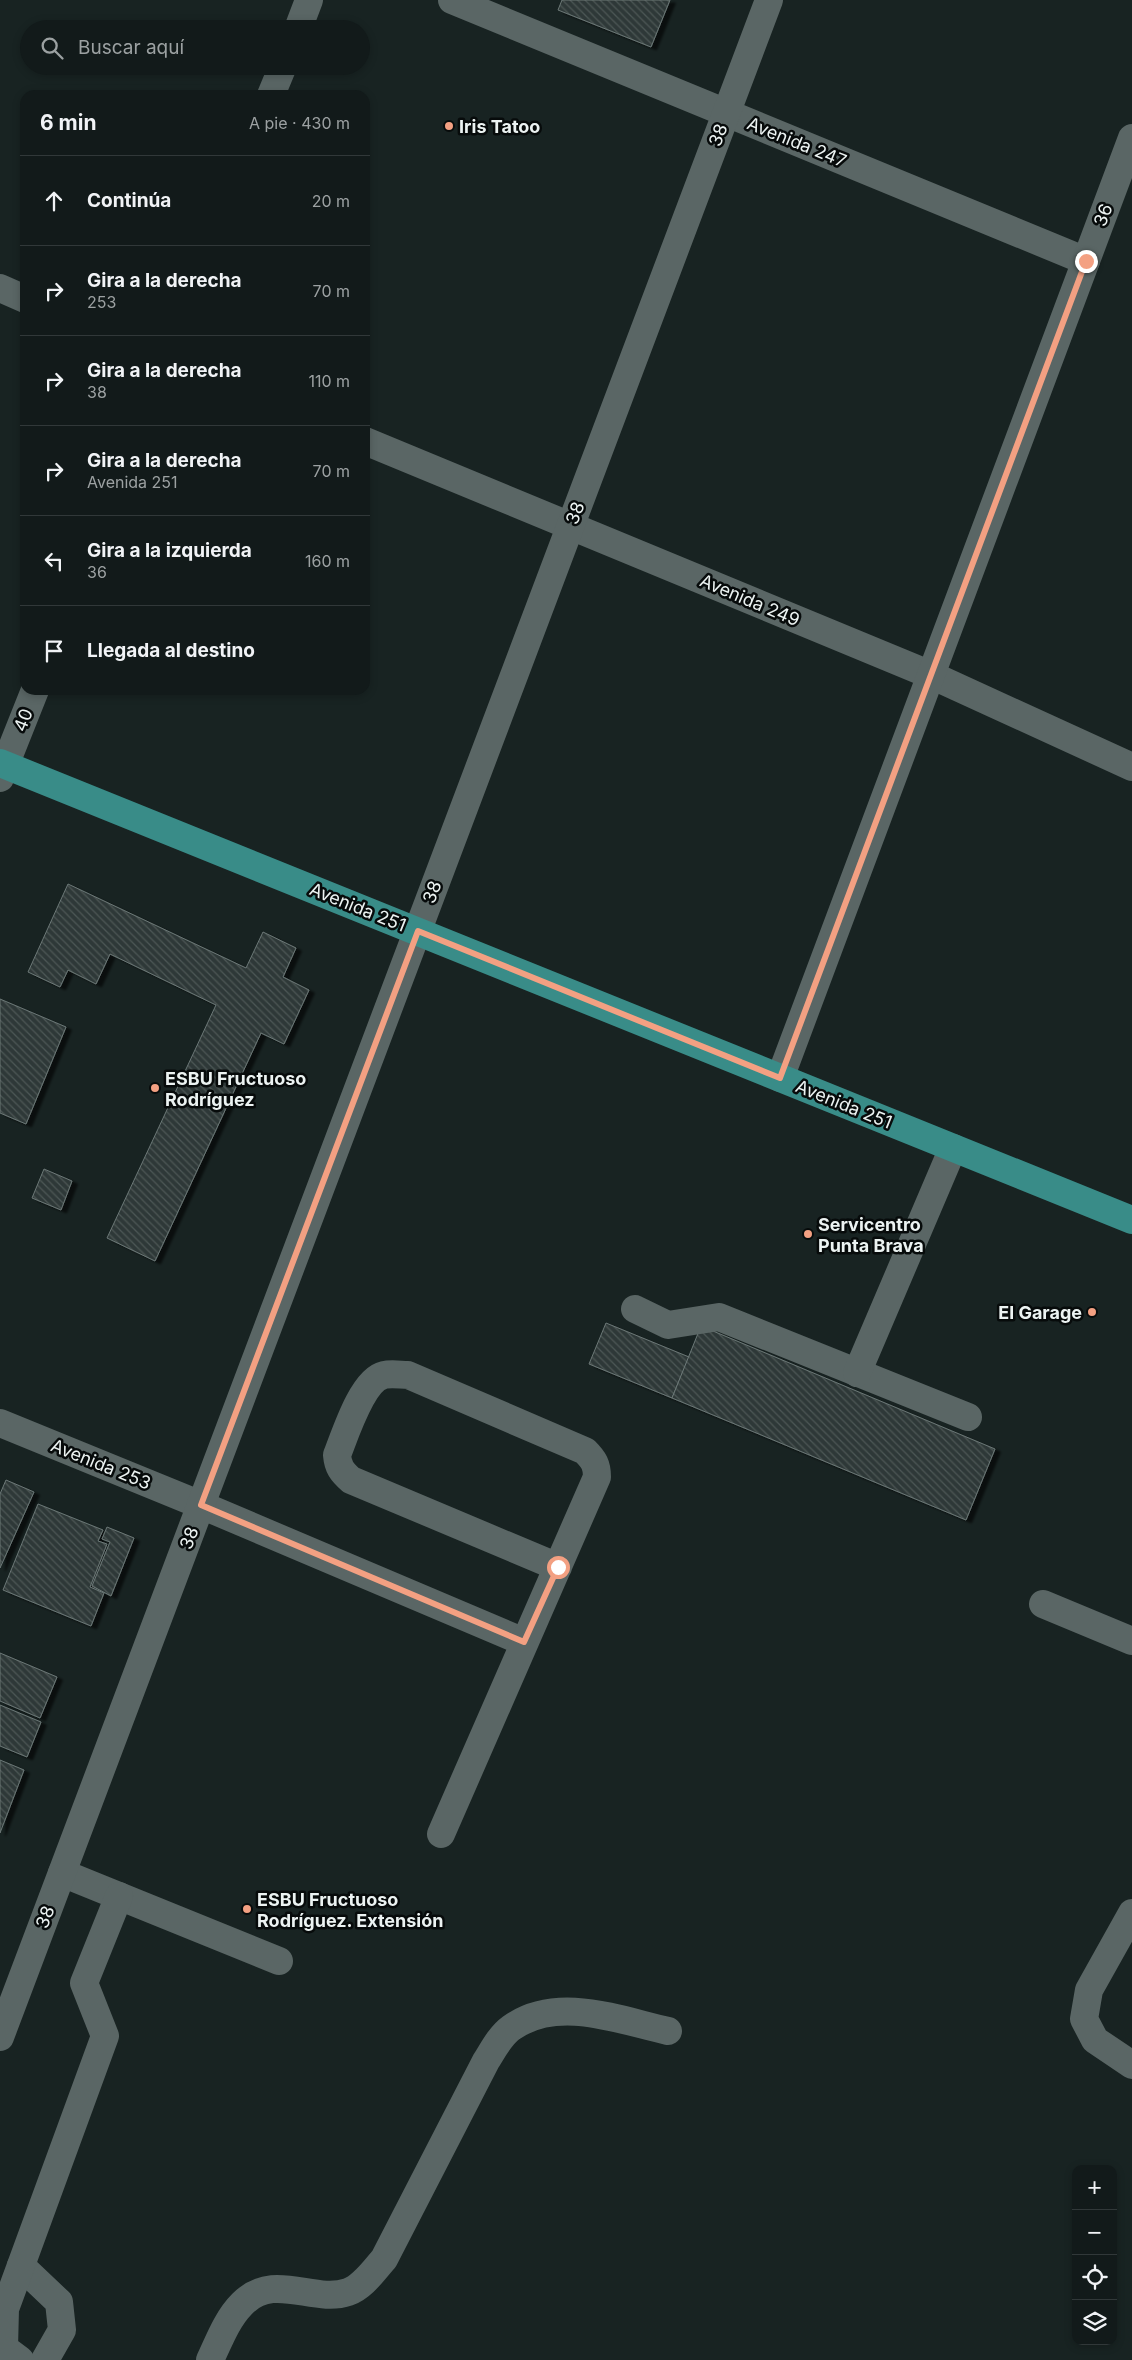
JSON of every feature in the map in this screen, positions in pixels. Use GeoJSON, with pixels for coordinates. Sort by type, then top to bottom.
{"type":"FeatureCollection","features":[{"type":"Feature","properties":{"kind":"main road","name":"Avenida 251"},"geometry":{"type":"LineString","coordinates":[[2,769],[418,931],[1132,1220]]}},
{"type":"Feature","properties":{"kind":"street"},"geometry":{"type":"LineString","coordinates":[[301,20],[309,0]]}},
{"type":"Feature","properties":{"kind":"street","name":"Avenida 247"},"geometry":{"type":"LineString","coordinates":[[452,0],[1086,261]]}},
{"type":"Feature","properties":{"kind":"street","name":"38"},"geometry":{"type":"LineString","coordinates":[[0,2037],[769,0]]}},
{"type":"Feature","properties":{"kind":"street"},"geometry":{"type":"LineString","coordinates":[[273,90],[279,75]]}},
{"type":"Feature","properties":{"kind":"street","name":"36"},"geometry":{"type":"LineString","coordinates":[[780,1078],[1132,138]]}},
{"type":"Feature","properties":{"kind":"street"},"geometry":{"type":"LineString","coordinates":[[0,288],[20,297]]}},
{"type":"Feature","properties":{"kind":"street","name":"Avenida 249"},"geometry":{"type":"LineString","coordinates":[[370,443],[931,675],[1132,766]]}},
{"type":"Feature","properties":{"kind":"street","name":"40"},"geometry":{"type":"LineString","coordinates":[[2,769],[33,695]]}},
{"type":"Feature","properties":{"kind":"street"},"geometry":{"type":"LineString","coordinates":[[857,1373],[953,1148]]}},
{"type":"Feature","properties":{"kind":"street"},"geometry":{"type":"LineString","coordinates":[[635,1309],[668,1325],[718,1317],[968,1417]]}},
{"type":"Feature","properties":{"kind":"street"},"geometry":{"type":"LineString","coordinates":[[441,1834],[524,1642],[558,1567],[597,1477],[597,1468],[585,1451],[408,1375],[384,1375],[372,1381],[363,1395],[337,1455],[338,1465],[342,1472],[352,1480],[558,1567]]}},
{"type":"Feature","properties":{"kind":"street","name":"Avenida 253"},"geometry":{"type":"LineString","coordinates":[[0,1423],[201,1505],[524,1642]]}},
{"type":"Feature","properties":{"kind":"street"},"geometry":{"type":"LineString","coordinates":[[1043,1604],[1132,1640]]}},
{"type":"Feature","properties":{"kind":"street"},"geometry":{"type":"LineString","coordinates":[[62,1873],[278,1961]]}},
{"type":"Feature","properties":{"kind":"street"},"geometry":{"type":"LineString","coordinates":[[20,2360],[4,2348],[5,2309],[105,2036],[84,1983],[119,1896]]}},
{"type":"Feature","properties":{"kind":"street"},"geometry":{"type":"LineString","coordinates":[[1132,1913],[1089,1990],[1084,2019],[1096,2040],[1132,2065]]}},
{"type":"Feature","properties":{"kind":"street"},"geometry":{"type":"LineString","coordinates":[[210,2360],[230,2319],[243,2303],[261,2292],[283,2288],[332,2294],[348,2292],[362,2282],[384,2259],[486,2061],[496,2044],[510,2028],[535,2015],[573,2011],[668,2031]]}},
{"type":"Feature","properties":{"kind":"street"},"geometry":{"type":"LineString","coordinates":[[21,2266],[59,2302],[62,2330],[45,2360]]}},
{"type":"Feature","properties":{"kind":"building"},"geometry":{"type":"Polygon","coordinates":[[[562,0],[670,0],[651,47],[558,10],[562,0]]]}},
{"type":"Feature","properties":{"kind":"building"},"geometry":{"type":"Polygon","coordinates":[[[68,884],[246,968],[263,932],[296,948],[283,977],[309,990],[284,1044],[261,1033],[155,1261],[107,1238],[216,1005],[110,954],[96,984],[68,970],[60,987],[28,972],[68,884]]]}},
{"type":"Feature","properties":{"kind":"building"},"geometry":{"type":"Polygon","coordinates":[[[0,999],[66,1027],[26,1124],[0,1113],[0,999]]]}},
{"type":"Feature","properties":{"kind":"building"},"geometry":{"type":"Polygon","coordinates":[[[44,1169],[72,1181],[61,1210],[32,1198],[44,1169]]]}},
{"type":"Feature","properties":{"kind":"building"},"geometry":{"type":"Polygon","coordinates":[[[606,1323],[689,1357],[672,1398],[589,1364],[606,1323]]]}},
{"type":"Feature","properties":{"kind":"building"},"geometry":{"type":"Polygon","coordinates":[[[701,1326],[995,1449],[966,1520],[672,1398],[701,1326]]]}},
{"type":"Feature","properties":{"kind":"building"},"geometry":{"type":"Polygon","coordinates":[[[6,1480],[34,1492],[0,1568],[0,1494],[6,1480]]]}},
{"type":"Feature","properties":{"kind":"building"},"geometry":{"type":"Polygon","coordinates":[[[38,1504],[103,1530],[98,1541],[107,1544],[90,1587],[104,1593],[91,1626],[3,1590],[38,1504]]]}},
{"type":"Feature","properties":{"kind":"building"},"geometry":{"type":"Polygon","coordinates":[[[107,1527],[134,1538],[111,1596],[92,1586],[110,1542],[102,1539],[107,1527]]]}},
{"type":"Feature","properties":{"kind":"building"},"geometry":{"type":"Polygon","coordinates":[[[0,1653],[57,1677],[40,1718],[0,1701],[0,1653]]]}},
{"type":"Feature","properties":{"kind":"building"},"geometry":{"type":"Polygon","coordinates":[[[0,1705],[41,1722],[27,1757],[0,1746],[0,1705]]]}},
{"type":"Feature","properties":{"kind":"building"},"geometry":{"type":"Polygon","coordinates":[[[0,1760],[24,1770],[0,1833],[0,1760]]]}},
{"type":"Feature","properties":{"kind":"place","name":"Iris Tatoo"},"geometry":{"type":"Point","coordinates":[449,126]}},
{"type":"Feature","properties":{"kind":"place","name":"ESBU Fructuoso Rodríguez"},"geometry":{"type":"Point","coordinates":[155,1088]}},
{"type":"Feature","properties":{"kind":"place","name":"Servicentro Punta Brava"},"geometry":{"type":"Point","coordinates":[808,1234]}},
{"type":"Feature","properties":{"kind":"place","name":"El Garage"},"geometry":{"type":"Point","coordinates":[1092,1312]}},
{"type":"Feature","properties":{"kind":"place","name":"ESBU Fructuoso Rodríguez. Extensión"},"geometry":{"type":"Point","coordinates":[247,1909]}},
{"type":"Feature","properties":{"kind":"route"},"geometry":{"type":"LineString","coordinates":[[558,1567],[524,1642],[201,1505],[418,931],[780,1078],[1086,261]]}}]}
